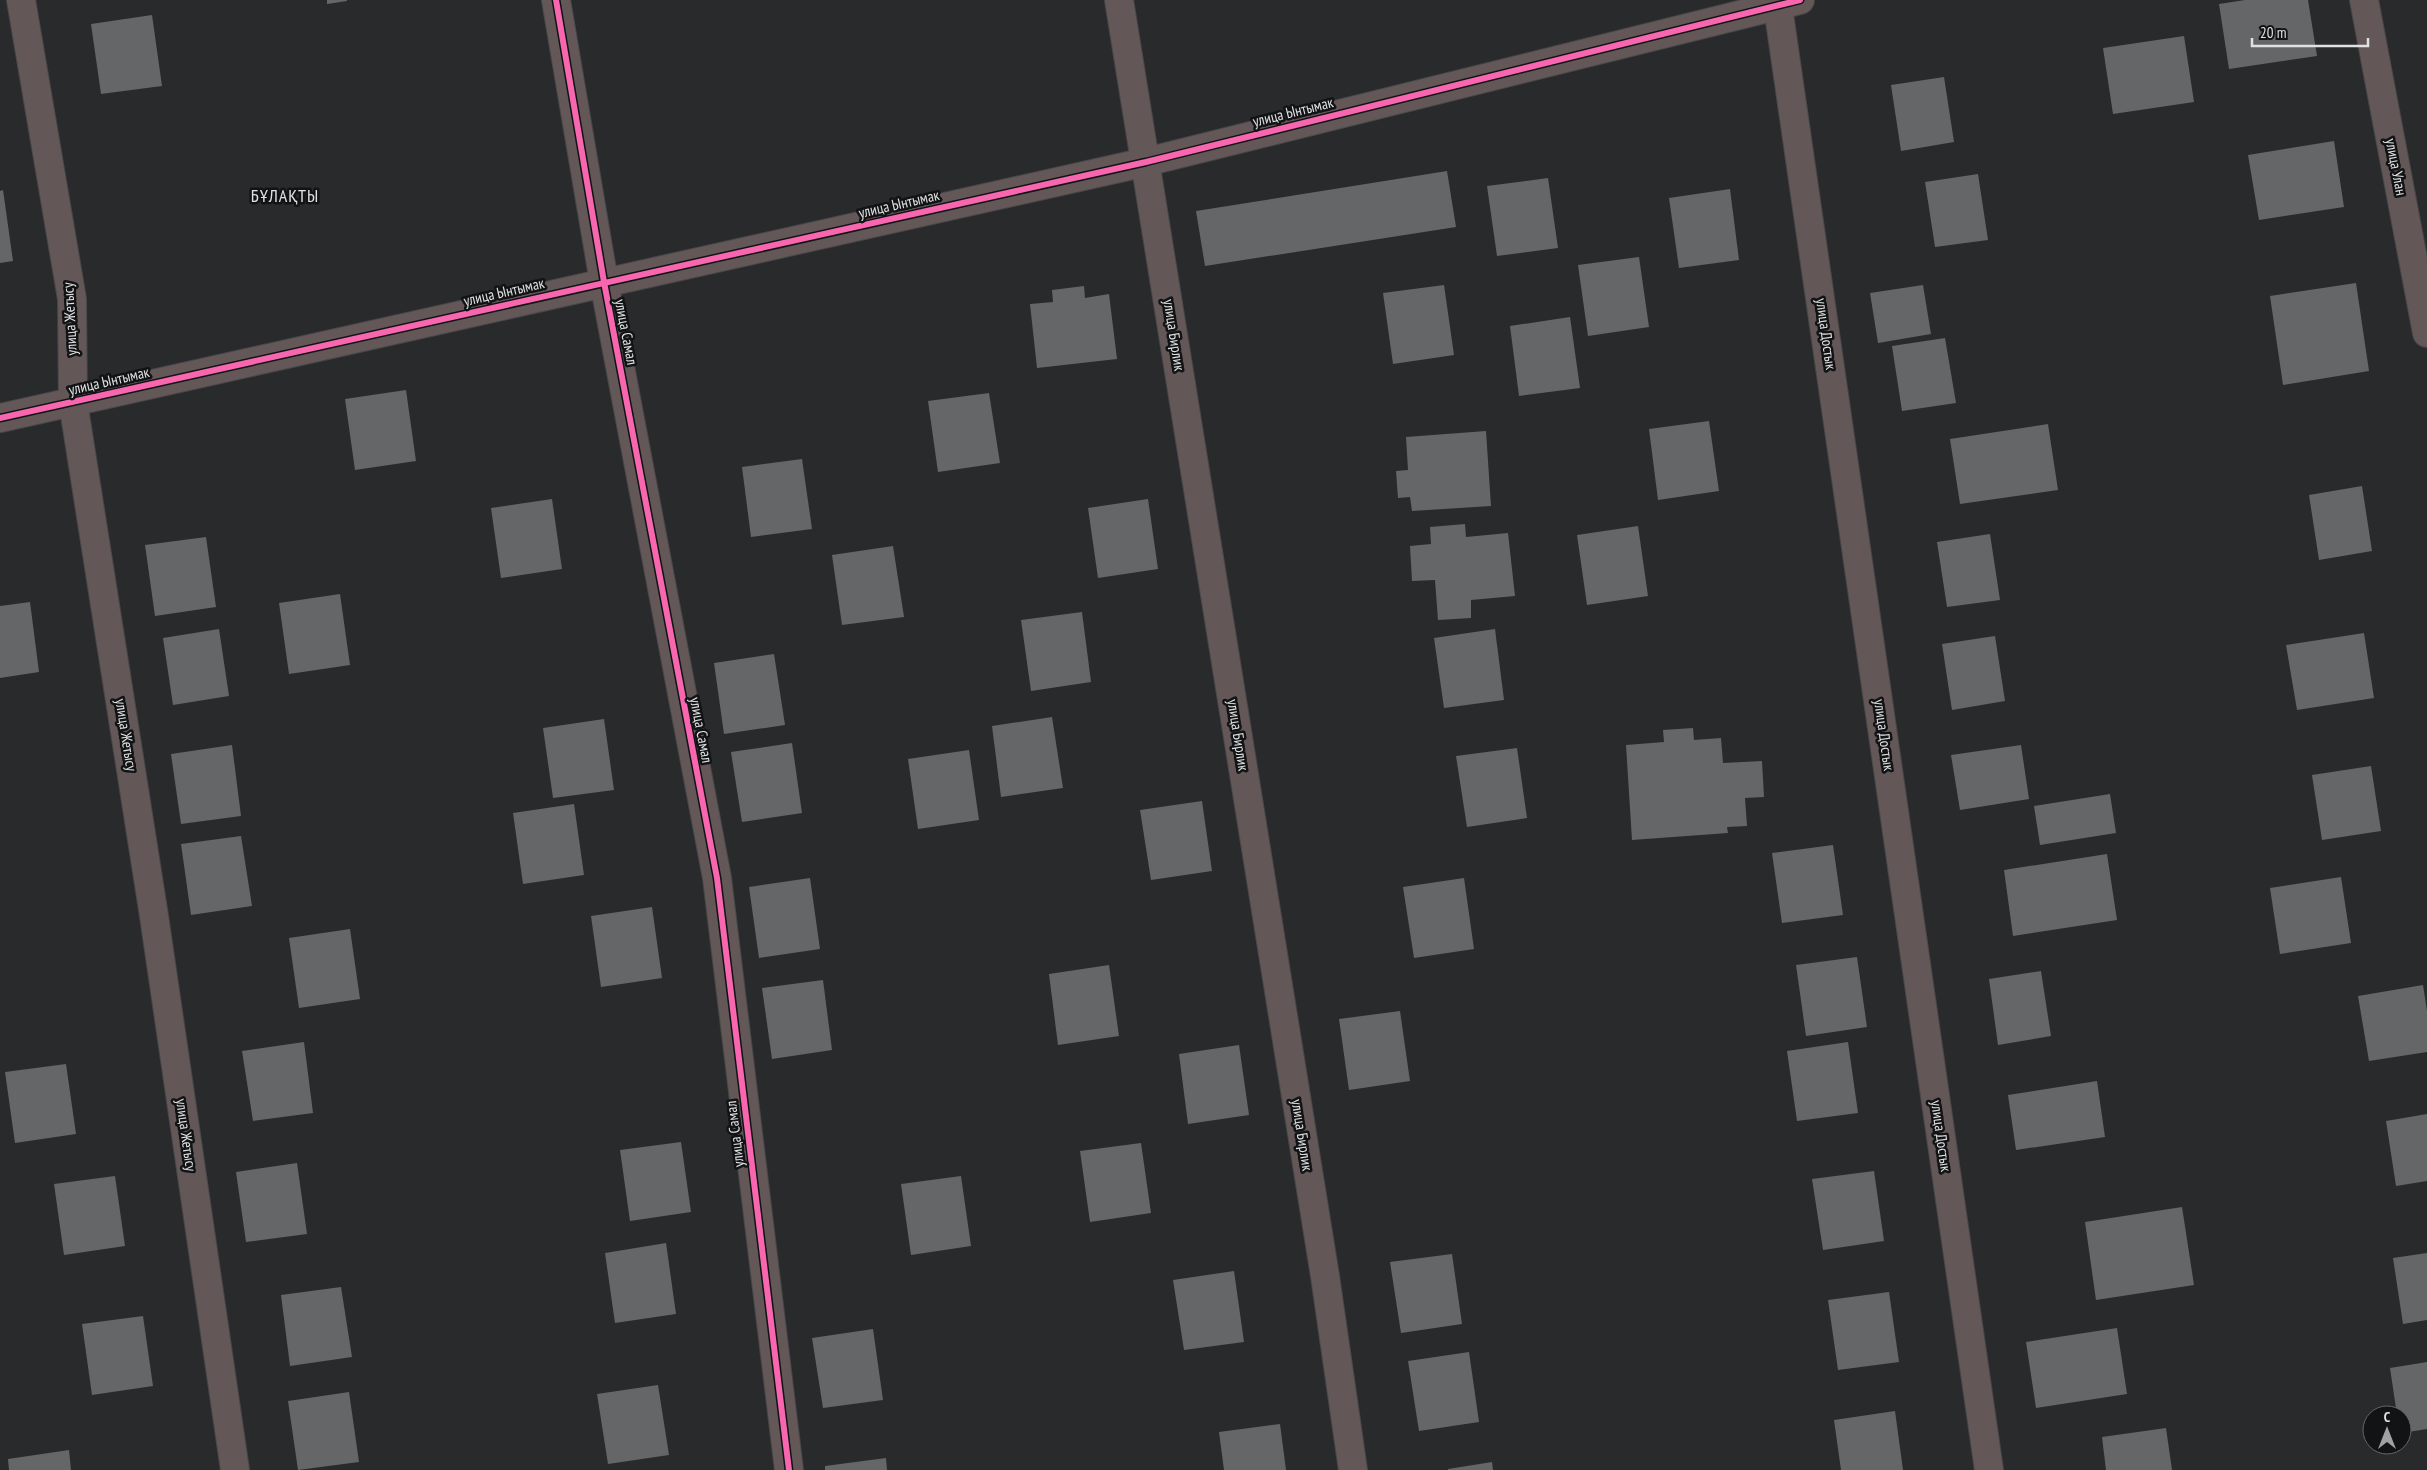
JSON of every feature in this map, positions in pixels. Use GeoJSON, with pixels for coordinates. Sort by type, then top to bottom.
{"type":"FeatureCollection","features":[{"type":"Feature","properties":{"kind":"street","name":"улица Жетысу"},"geometry":{"type":"LineString","coordinates":[[22,0],[72,299],[73,402],[156,926],[235,1470]]}},
{"type":"Feature","properties":{"kind":"street","name":"улица Самал"},"geometry":{"type":"LineString","coordinates":[[556,0],[604,282],[717,878],[789,1470]]}},
{"type":"Feature","properties":{"kind":"street","name":"улица Бирлик"},"geometry":{"type":"LineString","coordinates":[[1119,0],[1322,1256],[1353,1470]]}},
{"type":"Feature","properties":{"kind":"street","name":"улица Улан"},"geometry":{"type":"LineString","coordinates":[[2364,0],[2427,333]]}},
{"type":"Feature","properties":{"kind":"street","name":"улица Ынтымак"},"geometry":{"type":"LineString","coordinates":[[0,418],[1146,162],[1785,2]]}},
{"type":"Feature","properties":{"kind":"street","name":"улица Достык"},"geometry":{"type":"LineString","coordinates":[[1785,2],[1989,1470]]}},
{"type":"Feature","properties":{"kind":"building"},"geometry":{"type":"Polygon","coordinates":[[[327,0],[347,0],[347,1],[327,4],[327,0]]]}},
{"type":"Feature","properties":{"kind":"building"},"geometry":{"type":"Polygon","coordinates":[[[2245,0],[2308,0],[2317,56],[2229,69],[2219,4],[2245,0]]]}},
{"type":"Feature","properties":{"kind":"building"},"geometry":{"type":"Polygon","coordinates":[[[152,15],[162,86],[101,94],[91,24],[152,15]]]}},
{"type":"Feature","properties":{"kind":"building"},"geometry":{"type":"Polygon","coordinates":[[[2184,36],[2194,102],[2113,114],[2103,48],[2184,36]]]}},
{"type":"Feature","properties":{"kind":"building"},"geometry":{"type":"Polygon","coordinates":[[[1944,77],[1954,142],[1901,151],[1891,85],[1944,77]]]}},
{"type":"Feature","properties":{"kind":"building"},"geometry":{"type":"Polygon","coordinates":[[[2334,141],[2344,207],[2259,220],[2248,155],[2334,141]]]}},
{"type":"Feature","properties":{"kind":"building"},"geometry":{"type":"Polygon","coordinates":[[[1447,171],[1456,227],[1205,266],[1196,211],[1447,171]]]}},
{"type":"Feature","properties":{"kind":"building"},"geometry":{"type":"Polygon","coordinates":[[[1978,174],[1988,240],[1935,247],[1925,182],[1978,174]]]}},
{"type":"Feature","properties":{"kind":"building"},"geometry":{"type":"Polygon","coordinates":[[[1548,178],[1558,248],[1497,256],[1487,186],[1548,178]]]}},
{"type":"Feature","properties":{"kind":"building"},"geometry":{"type":"Polygon","coordinates":[[[1730,189],[1739,260],[1679,268],[1669,198],[1730,189]]]}},
{"type":"Feature","properties":{"kind":"building"},"geometry":{"type":"Polygon","coordinates":[[[3,190],[13,261],[0,263],[0,191],[3,190]]]}},
{"type":"Feature","properties":{"kind":"building"},"geometry":{"type":"Polygon","coordinates":[[[1639,257],[1649,327],[1588,336],[1578,265],[1639,257]]]}},
{"type":"Feature","properties":{"kind":"building"},"geometry":{"type":"Polygon","coordinates":[[[2356,283],[2369,371],[2283,385],[2270,296],[2356,283]]]}},
{"type":"Feature","properties":{"kind":"building"},"geometry":{"type":"Polygon","coordinates":[[[1444,285],[1454,355],[1393,364],[1383,293],[1444,285]]]}},
{"type":"Feature","properties":{"kind":"building"},"geometry":{"type":"Polygon","coordinates":[[[1923,285],[1931,334],[1878,343],[1870,293],[1923,285]]]}},
{"type":"Feature","properties":{"kind":"building"},"geometry":{"type":"Polygon","coordinates":[[[1084,286],[1085,298],[1109,294],[1117,359],[1037,368],[1030,304],[1053,302],[1052,290],[1084,286]]]}},
{"type":"Feature","properties":{"kind":"building"},"geometry":{"type":"Polygon","coordinates":[[[1570,317],[1580,388],[1519,396],[1510,326],[1570,317]]]}},
{"type":"Feature","properties":{"kind":"building"},"geometry":{"type":"Polygon","coordinates":[[[1945,338],[1956,403],[1902,411],[1892,346],[1945,338]]]}},
{"type":"Feature","properties":{"kind":"building"},"geometry":{"type":"Polygon","coordinates":[[[406,390],[416,461],[355,470],[345,399],[406,390]]]}},
{"type":"Feature","properties":{"kind":"building"},"geometry":{"type":"Polygon","coordinates":[[[989,393],[1000,463],[938,472],[928,401],[989,393]]]}},
{"type":"Feature","properties":{"kind":"building"},"geometry":{"type":"Polygon","coordinates":[[[1709,421],[1719,491],[1658,500],[1649,429],[1709,421]]]}},
{"type":"Feature","properties":{"kind":"building"},"geometry":{"type":"Polygon","coordinates":[[[2048,424],[2058,490],[1960,504],[1950,439],[2048,424]]]}},
{"type":"Feature","properties":{"kind":"building"},"geometry":{"type":"Polygon","coordinates":[[[1486,431],[1491,506],[1412,511],[1410,497],[1398,498],[1396,471],[1408,470],[1406,437],[1486,431]]]}},
{"type":"Feature","properties":{"kind":"building"},"geometry":{"type":"Polygon","coordinates":[[[802,459],[812,529],[751,537],[742,467],[802,459]]]}},
{"type":"Feature","properties":{"kind":"building"},"geometry":{"type":"Polygon","coordinates":[[[2362,486],[2372,551],[2319,560],[2309,495],[2362,486]]]}},
{"type":"Feature","properties":{"kind":"building"},"geometry":{"type":"Polygon","coordinates":[[[552,499],[562,569],[501,578],[491,508],[552,499]]]}},
{"type":"Feature","properties":{"kind":"building"},"geometry":{"type":"Polygon","coordinates":[[[1148,499],[1158,569],[1098,578],[1088,508],[1148,499]]]}},
{"type":"Feature","properties":{"kind":"building"},"geometry":{"type":"Polygon","coordinates":[[[1465,524],[1466,537],[1508,533],[1515,596],[1471,600],[1471,618],[1438,620],[1435,580],[1412,581],[1410,546],[1431,544],[1430,527],[1465,524]]]}},
{"type":"Feature","properties":{"kind":"building"},"geometry":{"type":"Polygon","coordinates":[[[1638,526],[1648,596],[1587,605],[1577,535],[1638,526]]]}},
{"type":"Feature","properties":{"kind":"building"},"geometry":{"type":"Polygon","coordinates":[[[1990,534],[2000,600],[1947,607],[1937,542],[1990,534]]]}},
{"type":"Feature","properties":{"kind":"building"},"geometry":{"type":"Polygon","coordinates":[[[206,537],[216,607],[155,616],[145,545],[206,537]]]}},
{"type":"Feature","properties":{"kind":"building"},"geometry":{"type":"Polygon","coordinates":[[[893,546],[904,617],[842,625],[832,555],[893,546]]]}},
{"type":"Feature","properties":{"kind":"building"},"geometry":{"type":"Polygon","coordinates":[[[340,594],[350,665],[289,674],[279,603],[340,594]]]}},
{"type":"Feature","properties":{"kind":"building"},"geometry":{"type":"Polygon","coordinates":[[[30,602],[39,672],[0,678],[0,606],[30,602]]]}},
{"type":"Feature","properties":{"kind":"building"},"geometry":{"type":"Polygon","coordinates":[[[1082,612],[1091,682],[1031,691],[1021,620],[1082,612]]]}},
{"type":"Feature","properties":{"kind":"building"},"geometry":{"type":"Polygon","coordinates":[[[219,629],[229,696],[173,705],[163,638],[219,629]]]}},
{"type":"Feature","properties":{"kind":"building"},"geometry":{"type":"Polygon","coordinates":[[[1495,629],[1504,700],[1444,708],[1434,638],[1495,629]]]}},
{"type":"Feature","properties":{"kind":"building"},"geometry":{"type":"Polygon","coordinates":[[[2364,633],[2374,698],[2297,710],[2286,645],[2364,633]]]}},
{"type":"Feature","properties":{"kind":"building"},"geometry":{"type":"Polygon","coordinates":[[[1995,636],[2005,701],[1952,710],[1942,644],[1995,636]]]}},
{"type":"Feature","properties":{"kind":"building"},"geometry":{"type":"Polygon","coordinates":[[[774,654],[785,725],[724,734],[714,663],[774,654]]]}},
{"type":"Feature","properties":{"kind":"building"},"geometry":{"type":"Polygon","coordinates":[[[1052,717],[1063,788],[1001,797],[992,726],[1052,717]]]}},
{"type":"Feature","properties":{"kind":"building"},"geometry":{"type":"Polygon","coordinates":[[[604,719],[614,790],[553,798],[543,728],[604,719]]]}},
{"type":"Feature","properties":{"kind":"building"},"geometry":{"type":"Polygon","coordinates":[[[1693,728],[1694,740],[1721,738],[1723,763],[1762,761],[1764,797],[1745,798],[1747,826],[1727,827],[1728,833],[1632,840],[1626,745],[1664,742],[1663,730],[1693,728]]]}},
{"type":"Feature","properties":{"kind":"building"},"geometry":{"type":"Polygon","coordinates":[[[792,743],[802,813],[742,822],[731,752],[792,743]]]}},
{"type":"Feature","properties":{"kind":"building"},"geometry":{"type":"Polygon","coordinates":[[[232,745],[241,816],[181,824],[171,754],[232,745]]]}},
{"type":"Feature","properties":{"kind":"building"},"geometry":{"type":"Polygon","coordinates":[[[2021,745],[2029,799],[1960,810],[1951,755],[2021,745]]]}},
{"type":"Feature","properties":{"kind":"building"},"geometry":{"type":"Polygon","coordinates":[[[1517,748],[1527,818],[1467,827],[1456,756],[1517,748]]]}},
{"type":"Feature","properties":{"kind":"building"},"geometry":{"type":"Polygon","coordinates":[[[969,750],[979,820],[918,829],[908,759],[969,750]]]}},
{"type":"Feature","properties":{"kind":"building"},"geometry":{"type":"Polygon","coordinates":[[[2371,766],[2381,831],[2322,840],[2312,775],[2371,766]]]}},
{"type":"Feature","properties":{"kind":"building"},"geometry":{"type":"Polygon","coordinates":[[[2110,794],[2116,833],[2040,845],[2034,806],[2110,794]]]}},
{"type":"Feature","properties":{"kind":"building"},"geometry":{"type":"Polygon","coordinates":[[[1202,801],[1212,871],[1151,880],[1140,810],[1202,801]]]}},
{"type":"Feature","properties":{"kind":"building"},"geometry":{"type":"Polygon","coordinates":[[[574,804],[584,875],[523,884],[513,813],[574,804]]]}},
{"type":"Feature","properties":{"kind":"building"},"geometry":{"type":"Polygon","coordinates":[[[241,836],[252,906],[191,915],[181,844],[241,836]]]}},
{"type":"Feature","properties":{"kind":"building"},"geometry":{"type":"Polygon","coordinates":[[[1833,845],[1843,915],[1782,923],[1772,853],[1833,845]]]}},
{"type":"Feature","properties":{"kind":"building"},"geometry":{"type":"Polygon","coordinates":[[[2107,854],[2117,920],[2013,936],[2004,870],[2107,854]]]}},
{"type":"Feature","properties":{"kind":"building"},"geometry":{"type":"Polygon","coordinates":[[[2341,877],[2351,943],[2280,954],[2270,888],[2341,877]]]}},
{"type":"Feature","properties":{"kind":"building"},"geometry":{"type":"Polygon","coordinates":[[[810,878],[820,949],[759,958],[749,887],[810,878]]]}},
{"type":"Feature","properties":{"kind":"building"},"geometry":{"type":"Polygon","coordinates":[[[1464,878],[1474,949],[1414,958],[1403,887],[1464,878]]]}},
{"type":"Feature","properties":{"kind":"building"},"geometry":{"type":"Polygon","coordinates":[[[652,907],[662,978],[601,987],[591,916],[652,907]]]}},
{"type":"Feature","properties":{"kind":"building"},"geometry":{"type":"Polygon","coordinates":[[[350,929],[360,999],[299,1008],[289,938],[350,929]]]}},
{"type":"Feature","properties":{"kind":"building"},"geometry":{"type":"Polygon","coordinates":[[[1857,957],[1867,1027],[1806,1036],[1796,965],[1857,957]]]}},
{"type":"Feature","properties":{"kind":"building"},"geometry":{"type":"Polygon","coordinates":[[[1109,965],[1119,1036],[1058,1045],[1049,974],[1109,965]]]}},
{"type":"Feature","properties":{"kind":"building"},"geometry":{"type":"Polygon","coordinates":[[[2041,971],[2051,1036],[1998,1045],[1989,979],[2041,971]]]}},
{"type":"Feature","properties":{"kind":"building"},"geometry":{"type":"Polygon","coordinates":[[[823,980],[832,1050],[772,1059],[762,988],[823,980]]]}},
{"type":"Feature","properties":{"kind":"building"},"geometry":{"type":"Polygon","coordinates":[[[2423,985],[2427,1011],[2427,1052],[2369,1061],[2358,996],[2423,985]]]}},
{"type":"Feature","properties":{"kind":"building"},"geometry":{"type":"Polygon","coordinates":[[[1400,1011],[1410,1081],[1349,1090],[1339,1019],[1400,1011]]]}},
{"type":"Feature","properties":{"kind":"building"},"geometry":{"type":"Polygon","coordinates":[[[304,1042],[313,1113],[253,1121],[242,1051],[304,1042]]]}},
{"type":"Feature","properties":{"kind":"building"},"geometry":{"type":"Polygon","coordinates":[[[1848,1042],[1858,1113],[1797,1121],[1787,1051],[1848,1042]]]}},
{"type":"Feature","properties":{"kind":"building"},"geometry":{"type":"Polygon","coordinates":[[[1239,1045],[1249,1115],[1188,1124],[1179,1054],[1239,1045]]]}},
{"type":"Feature","properties":{"kind":"building"},"geometry":{"type":"Polygon","coordinates":[[[66,1064],[76,1134],[15,1143],[5,1072],[66,1064]]]}},
{"type":"Feature","properties":{"kind":"building"},"geometry":{"type":"Polygon","coordinates":[[[2097,1081],[2105,1137],[2016,1150],[2008,1095],[2097,1081]]]}},
{"type":"Feature","properties":{"kind":"building"},"geometry":{"type":"Polygon","coordinates":[[[2427,1114],[2427,1181],[2396,1186],[2386,1121],[2427,1114]]]}},
{"type":"Feature","properties":{"kind":"building"},"geometry":{"type":"Polygon","coordinates":[[[681,1142],[691,1212],[630,1221],[620,1150],[681,1142]]]}},
{"type":"Feature","properties":{"kind":"building"},"geometry":{"type":"Polygon","coordinates":[[[1141,1143],[1151,1213],[1090,1222],[1080,1151],[1141,1143]]]}},
{"type":"Feature","properties":{"kind":"building"},"geometry":{"type":"Polygon","coordinates":[[[297,1163],[307,1234],[246,1242],[236,1172],[297,1163]]]}},
{"type":"Feature","properties":{"kind":"building"},"geometry":{"type":"Polygon","coordinates":[[[1874,1171],[1884,1241],[1823,1250],[1812,1179],[1874,1171]]]}},
{"type":"Feature","properties":{"kind":"building"},"geometry":{"type":"Polygon","coordinates":[[[115,1176],[125,1246],[64,1255],[54,1184],[115,1176]]]}},
{"type":"Feature","properties":{"kind":"building"},"geometry":{"type":"Polygon","coordinates":[[[961,1176],[971,1246],[911,1255],[901,1184],[961,1176]]]}},
{"type":"Feature","properties":{"kind":"building"},"geometry":{"type":"Polygon","coordinates":[[[2182,1207],[2194,1285],[2096,1300],[2085,1222],[2182,1207]]]}},
{"type":"Feature","properties":{"kind":"building"},"geometry":{"type":"Polygon","coordinates":[[[666,1243],[676,1314],[615,1323],[605,1253],[666,1243]]]}},
{"type":"Feature","properties":{"kind":"building"},"geometry":{"type":"Polygon","coordinates":[[[2427,1253],[2427,1320],[2403,1324],[2393,1258],[2427,1253]]]}},
{"type":"Feature","properties":{"kind":"building"},"geometry":{"type":"Polygon","coordinates":[[[1452,1254],[1462,1324],[1401,1333],[1390,1262],[1452,1254]]]}},
{"type":"Feature","properties":{"kind":"building"},"geometry":{"type":"Polygon","coordinates":[[[1234,1271],[1244,1342],[1184,1350],[1173,1280],[1234,1271]]]}},
{"type":"Feature","properties":{"kind":"building"},"geometry":{"type":"Polygon","coordinates":[[[341,1287],[352,1357],[290,1366],[281,1295],[341,1287]]]}},
{"type":"Feature","properties":{"kind":"building"},"geometry":{"type":"Polygon","coordinates":[[[1889,1292],[1899,1362],[1838,1370],[1828,1300],[1889,1292]]]}},
{"type":"Feature","properties":{"kind":"building"},"geometry":{"type":"Polygon","coordinates":[[[143,1316],[153,1386],[92,1395],[82,1324],[143,1316]]]}},
{"type":"Feature","properties":{"kind":"building"},"geometry":{"type":"Polygon","coordinates":[[[2117,1328],[2127,1394],[2036,1408],[2026,1342],[2117,1328]]]}},
{"type":"Feature","properties":{"kind":"building"},"geometry":{"type":"Polygon","coordinates":[[[873,1329],[883,1400],[823,1408],[812,1338],[873,1329]]]}},
{"type":"Feature","properties":{"kind":"building"},"geometry":{"type":"Polygon","coordinates":[[[1469,1352],[1479,1422],[1419,1431],[1408,1361],[1469,1352]]]}},
{"type":"Feature","properties":{"kind":"building"},"geometry":{"type":"Polygon","coordinates":[[[2427,1362],[2427,1429],[2412,1431],[2412,1405],[2396,1405],[2390,1368],[2427,1362]]]}},
{"type":"Feature","properties":{"kind":"building"},"geometry":{"type":"Polygon","coordinates":[[[658,1385],[669,1455],[608,1464],[597,1394],[658,1385]]]}},
{"type":"Feature","properties":{"kind":"building"},"geometry":{"type":"Polygon","coordinates":[[[349,1392],[359,1462],[298,1470],[288,1401],[349,1392]]]}},
{"type":"Feature","properties":{"kind":"building"},"geometry":{"type":"Polygon","coordinates":[[[1895,1411],[1903,1470],[1841,1470],[1834,1420],[1895,1411]]]}},
{"type":"Feature","properties":{"kind":"building"},"geometry":{"type":"Polygon","coordinates":[[[1280,1424],[1286,1470],[1224,1470],[1219,1432],[1280,1424]]]}},
{"type":"Feature","properties":{"kind":"building"},"geometry":{"type":"Polygon","coordinates":[[[2166,1428],[2172,1470],[2106,1470],[2102,1437],[2166,1428]]]}},
{"type":"Feature","properties":{"kind":"building"},"geometry":{"type":"Polygon","coordinates":[[[69,1450],[71,1470],[9,1470],[8,1459],[69,1450]]]}},
{"type":"Feature","properties":{"kind":"building"},"geometry":{"type":"Polygon","coordinates":[[[886,1458],[887,1470],[825,1470],[825,1466],[886,1458]]]}},
{"type":"Feature","properties":{"kind":"building"},"geometry":{"type":"Polygon","coordinates":[[[1492,1462],[1493,1470],[1448,1470],[1448,1469],[1492,1462]]]}},
{"type":"Feature","properties":{"kind":"cycle path"},"geometry":{"type":"LineString","coordinates":[[556,0],[604,282],[717,878],[789,1470]]}},
{"type":"Feature","properties":{"kind":"cycle path"},"geometry":{"type":"LineString","coordinates":[[0,418],[1146,162],[1800,0]]}},
{"type":"Feature","properties":{"kind":"district","name":"БҰЛАҚТЫ"},"geometry":{"type":"Point","coordinates":[285,196]}}]}
